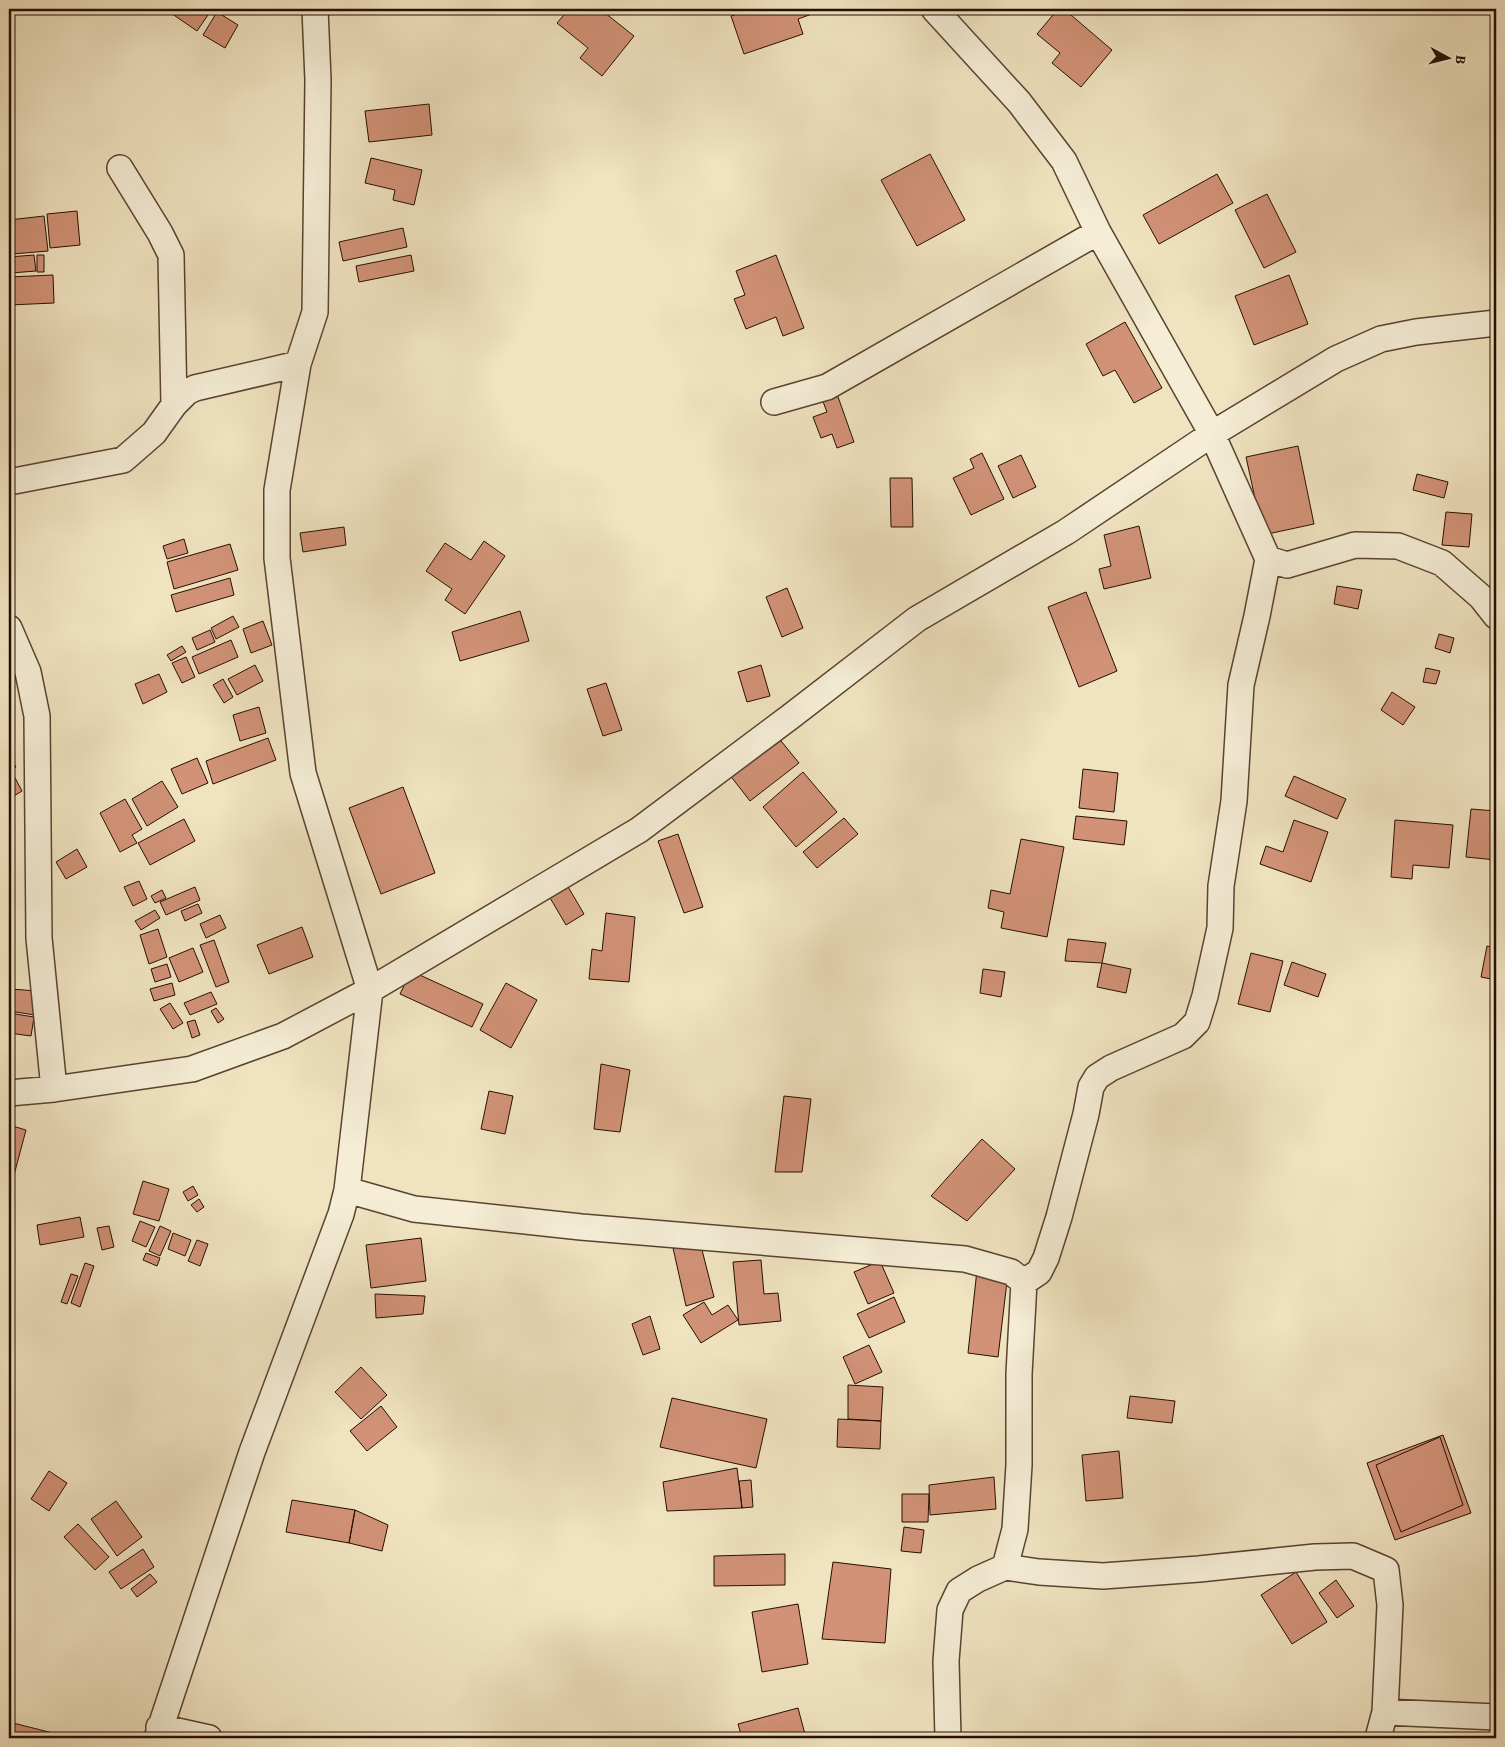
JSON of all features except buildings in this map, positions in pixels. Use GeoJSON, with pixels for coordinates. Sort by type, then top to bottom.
{"type":"FeatureCollection","features":[{"type":"Feature","properties":{"kind":"street"},"geometry":{"type":"LineString","coordinates":[[209,1738],[158,1733],[252,1452],[342,1214],[347,1190],[370,990],[303,773],[277,558],[277,490],[298,364],[315,312],[318,80],[315,9]]}},
{"type":"Feature","properties":{"kind":"street"},"geometry":{"type":"LineString","coordinates":[[934,9],[1019,102],[1064,161],[1098,232],[1212,434],[1268,558],[1241,685],[1234,802],[1220,886],[1220,928],[1205,996],[1197,1022],[1183,1036],[1111,1068],[1097,1077],[1091,1087],[1059,1217],[1046,1258],[1039,1272],[1024,1282]]}},
{"type":"Feature","properties":{"kind":"street"},"geometry":{"type":"LineString","coordinates":[[120,168],[160,233],[171,255],[174,405]]}},
{"type":"Feature","properties":{"kind":"street"},"geometry":{"type":"LineString","coordinates":[[774,402],[827,387],[1098,232]]}},
{"type":"Feature","properties":{"kind":"street"},"geometry":{"type":"LineString","coordinates":[[9,1093],[54,1089],[192,1068],[282,1036],[370,990],[639,830],[917,619],[1066,532],[1212,434],[1336,359],[1380,339],[1416,332],[1496,323]]}},
{"type":"Feature","properties":{"kind":"street"},"geometry":{"type":"LineString","coordinates":[[9,482],[123,460],[154,433],[174,405],[187,392],[195,388],[298,364]]}},
{"type":"Feature","properties":{"kind":"street"},"geometry":{"type":"LineString","coordinates":[[1268,558],[1287,565],[1355,545],[1398,546],[1442,563],[1480,597],[1496,616]]}},
{"type":"Feature","properties":{"kind":"street"},"geometry":{"type":"LineString","coordinates":[[9,628],[28,672],[37,716],[39,938],[54,1089]]}},
{"type":"Feature","properties":{"kind":"street"},"geometry":{"type":"LineString","coordinates":[[347,1190],[414,1209],[581,1227],[965,1259],[1011,1272],[1024,1282]]}},
{"type":"Feature","properties":{"kind":"street"},"geometry":{"type":"LineString","coordinates":[[1005,1567],[1015,1529],[1019,1465],[1019,1374],[1024,1282]]}},
{"type":"Feature","properties":{"kind":"street"},"geometry":{"type":"LineString","coordinates":[[948,1738],[946,1660],[950,1610],[959,1591],[978,1579],[1005,1567],[1039,1572],[1103,1576],[1199,1569],[1315,1556],[1353,1556],[1386,1570],[1390,1604],[1385,1712],[1378,1738]]}},
{"type":"Feature","properties":{"kind":"street"},"geometry":{"type":"LineString","coordinates":[[1385,1712],[1496,1717]]}}]}
